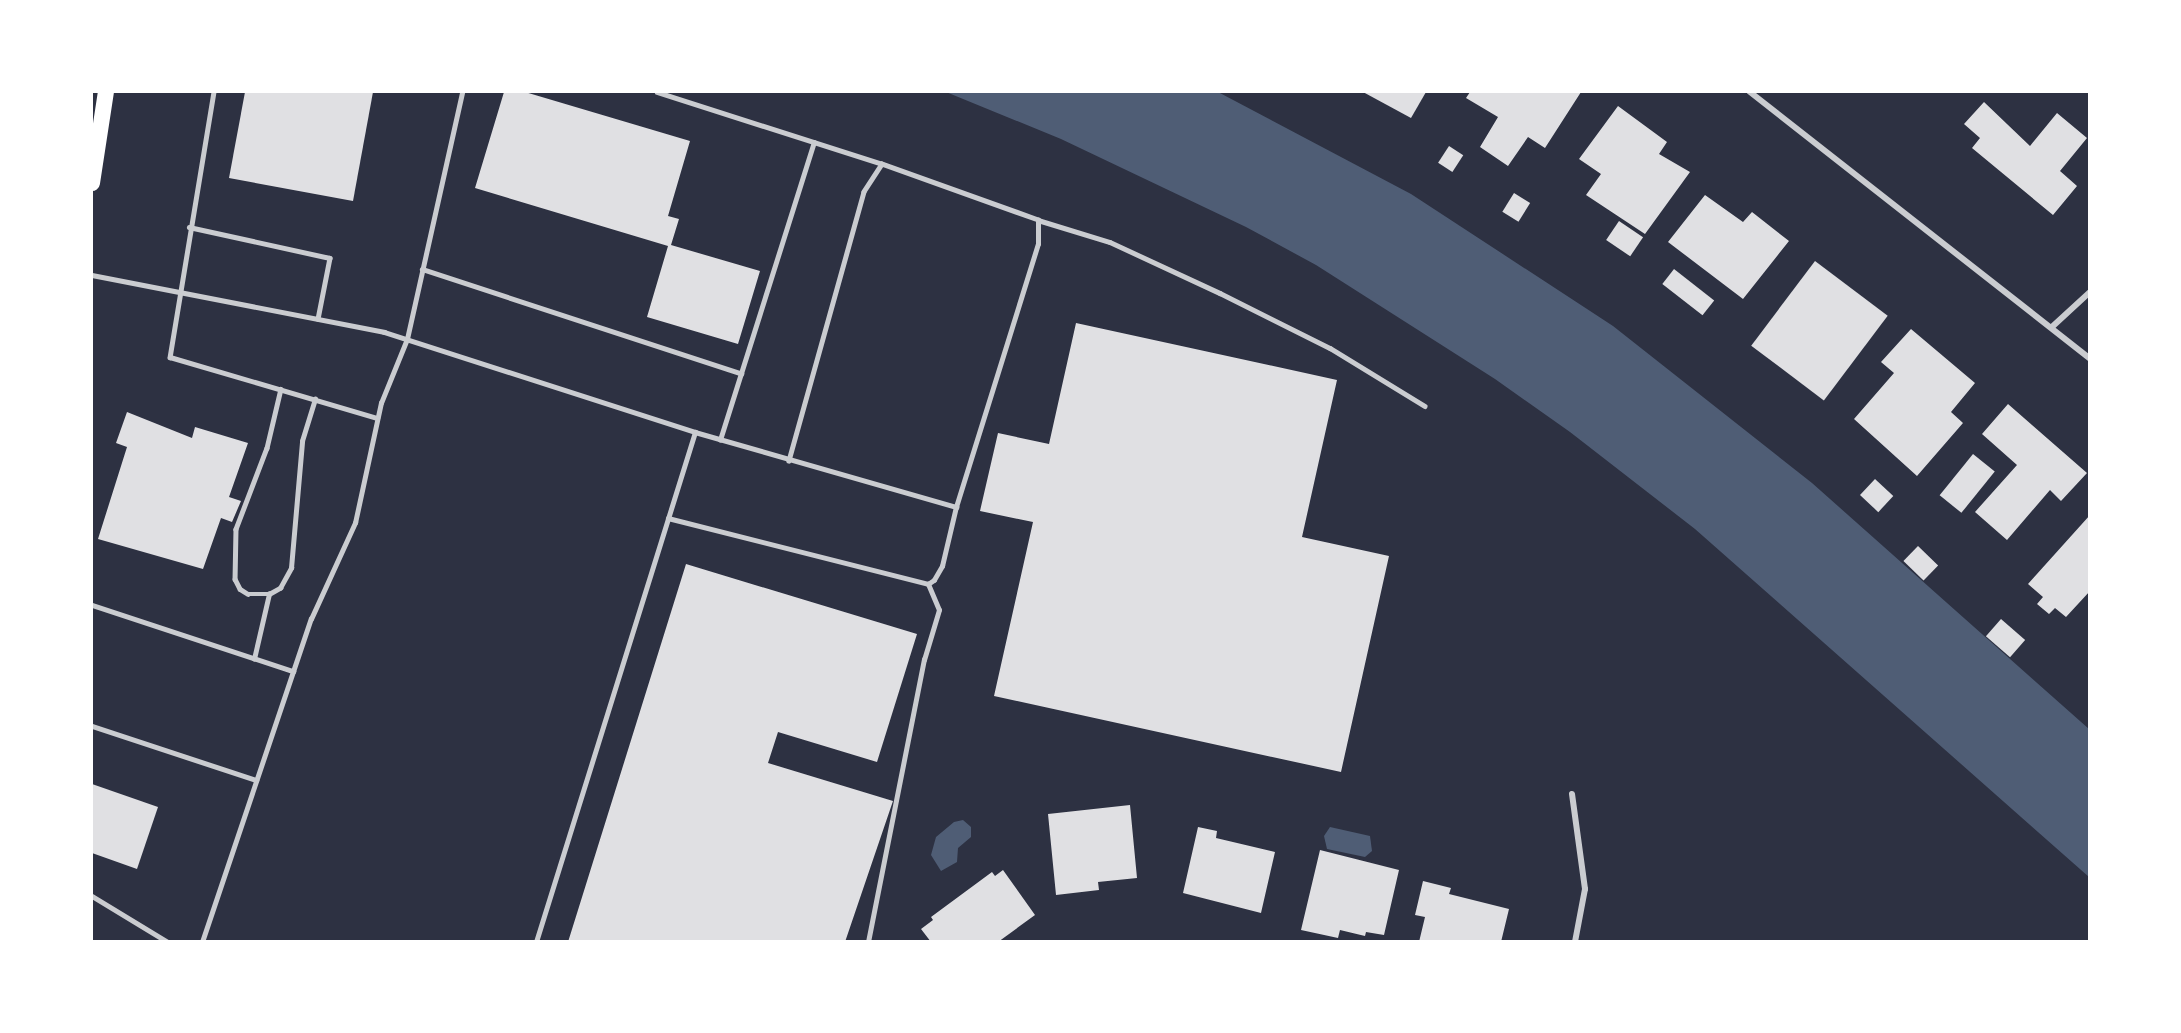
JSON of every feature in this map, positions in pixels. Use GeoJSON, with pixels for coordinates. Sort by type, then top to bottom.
{"type":"FeatureCollection","features":[{"type":"Feature","properties":{"kind":"highway"},"geometry":{"type":"LineString","coordinates":[[92,183],[106,92]]}},
{"type":"Feature","properties":{"kind":"street"},"geometry":{"type":"LineString","coordinates":[[1750,92],[2053,326],[2090,359]]}},
{"type":"Feature","properties":{"kind":"street"},"geometry":{"type":"LineString","coordinates":[[2053,326],[2090,292]]}},
{"type":"Feature","properties":{"kind":"street"},"geometry":{"type":"LineString","coordinates":[[1572,794],[1585,889],[1575,942]]}},
{"type":"Feature","properties":{"kind":"lane"},"geometry":{"type":"LineString","coordinates":[[214,92],[178,291],[170,357],[377,418]]}},
{"type":"Feature","properties":{"kind":"lane"},"geometry":{"type":"LineString","coordinates":[[202,942],[311,619],[355,523],[377,418],[407,339],[462,92]]}},
{"type":"Feature","properties":{"kind":"lane"},"geometry":{"type":"LineString","coordinates":[[657,92],[882,164],[1038,220],[1110,242],[1220,293],[1330,348],[1425,406]]}},
{"type":"Feature","properties":{"kind":"lane"},"geometry":{"type":"LineString","coordinates":[[720,440],[814,142]]}},
{"type":"Feature","properties":{"kind":"lane"},"geometry":{"type":"LineString","coordinates":[[789,461],[864,192],[882,164]]}},
{"type":"Feature","properties":{"kind":"lane"},"geometry":{"type":"LineString","coordinates":[[928,584],[942,566],[956,507],[1038,244],[1038,220]]}},
{"type":"Feature","properties":{"kind":"lane"},"geometry":{"type":"LineString","coordinates":[[189,227],[330,258],[318,319]]}},
{"type":"Feature","properties":{"kind":"lane"},"geometry":{"type":"LineString","coordinates":[[422,269],[741,373]]}},
{"type":"Feature","properties":{"kind":"lane"},"geometry":{"type":"LineString","coordinates":[[92,274],[407,339],[720,440],[956,507]]}},
{"type":"Feature","properties":{"kind":"lane"},"geometry":{"type":"LineString","coordinates":[[281,389],[267,448],[236,530],[232,566],[240,589],[249,594],[269,594],[280,588],[291,568],[302,441],[315,399]]}},
{"type":"Feature","properties":{"kind":"lane"},"geometry":{"type":"LineString","coordinates":[[536,942],[694,432]]}},
{"type":"Feature","properties":{"kind":"lane"},"geometry":{"type":"LineString","coordinates":[[668,518],[928,584]]}},
{"type":"Feature","properties":{"kind":"lane"},"geometry":{"type":"LineString","coordinates":[[868,942],[924,660],[939,610],[928,584]]}},
{"type":"Feature","properties":{"kind":"lane"},"geometry":{"type":"LineString","coordinates":[[254,658],[269,594]]}},
{"type":"Feature","properties":{"kind":"lane"},"geometry":{"type":"LineString","coordinates":[[92,605],[293,671]]}},
{"type":"Feature","properties":{"kind":"lane"},"geometry":{"type":"LineString","coordinates":[[92,726],[256,780]]}},
{"type":"Feature","properties":{"kind":"lane"},"geometry":{"type":"LineString","coordinates":[[92,896],[168,942]]}},
{"type":"Feature","properties":{"kind":"water"},"geometry":{"type":"Polygon","coordinates":[[[946,92],[1218,92],[1411,194],[1613,326],[1812,483],[2089,729],[2089,877],[1695,529],[1570,432],[1495,379],[1316,265],[1246,227],[1061,139],[946,92]]]}},
{"type":"Feature","properties":{"kind":"water"},"geometry":{"type":"Polygon","coordinates":[[[963,820],[971,827],[971,837],[958,848],[957,862],[941,871],[931,855],[936,837],[954,822],[963,820]]]}},
{"type":"Feature","properties":{"kind":"water"},"geometry":{"type":"Polygon","coordinates":[[[1330,827],[1370,836],[1372,851],[1365,857],[1327,849],[1324,836],[1330,827]]]}},
{"type":"Feature","properties":{"kind":"building"},"geometry":{"type":"Polygon","coordinates":[[[245,92],[373,92],[353,201],[229,178],[245,92]]]}},
{"type":"Feature","properties":{"kind":"building"},"geometry":{"type":"Polygon","coordinates":[[[504,92],[525,92],[690,141],[668,216],[679,219],[671,245],[760,271],[738,344],[647,317],[668,246],[475,188],[504,92]]]}},
{"type":"Feature","properties":{"kind":"building"},"geometry":{"type":"Polygon","coordinates":[[[1363,92],[1426,92],[1411,118],[1363,92]]]}},
{"type":"Feature","properties":{"kind":"building"},"geometry":{"type":"Polygon","coordinates":[[[1470,92],[1581,92],[1545,148],[1528,137],[1508,166],[1480,147],[1498,117],[1466,98],[1470,92]]]}},
{"type":"Feature","properties":{"kind":"building"},"geometry":{"type":"Polygon","coordinates":[[[1984,102],[2030,146],[2057,113],[2087,138],[2060,171],[2077,186],[2053,215],[1972,148],[1980,138],[1964,124],[1984,102]]]}},
{"type":"Feature","properties":{"kind":"building"},"geometry":{"type":"Polygon","coordinates":[[[1618,106],[1667,142],[1659,154],[1690,172],[1645,234],[1586,195],[1601,174],[1579,159],[1618,106]]]}},
{"type":"Feature","properties":{"kind":"building"},"geometry":{"type":"Polygon","coordinates":[[[1449,146],[1463,155],[1452,172],[1438,163],[1449,146]]]}},
{"type":"Feature","properties":{"kind":"building"},"geometry":{"type":"Polygon","coordinates":[[[1514,193],[1530,203],[1518,222],[1502,212],[1514,193]]]}},
{"type":"Feature","properties":{"kind":"building"},"geometry":{"type":"Polygon","coordinates":[[[1705,195],[1743,222],[1752,212],[1789,241],[1743,299],[1668,242],[1705,195]]]}},
{"type":"Feature","properties":{"kind":"building"},"geometry":{"type":"Polygon","coordinates":[[[1619,221],[1643,237],[1630,256],[1606,240],[1619,221]]]}},
{"type":"Feature","properties":{"kind":"building"},"geometry":{"type":"Polygon","coordinates":[[[1815,261],[1888,316],[1824,400],[1751,346],[1815,261]]]}},
{"type":"Feature","properties":{"kind":"building"},"geometry":{"type":"Polygon","coordinates":[[[1674,269],[1714,300],[1702,315],[1662,284],[1674,269]]]}},
{"type":"Feature","properties":{"kind":"building"},"geometry":{"type":"Polygon","coordinates":[[[1076,323],[1337,380],[1302,537],[1389,556],[1341,772],[994,696],[1033,522],[980,511],[998,433],[1049,444],[1076,323]]]}},
{"type":"Feature","properties":{"kind":"building"},"geometry":{"type":"Polygon","coordinates":[[[1911,329],[1975,383],[1951,412],[1963,423],[1917,476],[1854,419],[1894,373],[1881,362],[1911,329]]]}},
{"type":"Feature","properties":{"kind":"building"},"geometry":{"type":"Polygon","coordinates":[[[2008,404],[2087,473],[2061,501],[2050,490],[2007,540],[1975,512],[2017,465],[1982,434],[2008,404]]]}},
{"type":"Feature","properties":{"kind":"building"},"geometry":{"type":"Polygon","coordinates":[[[127,412],[192,438],[195,427],[248,443],[229,497],[241,501],[232,522],[221,518],[203,569],[98,539],[127,447],[116,443],[127,412]]]}},
{"type":"Feature","properties":{"kind":"building"},"geometry":{"type":"Polygon","coordinates":[[[1973,454],[1995,472],[1961,513],[1940,495],[1973,454]]]}},
{"type":"Feature","properties":{"kind":"building"},"geometry":{"type":"Polygon","coordinates":[[[1875,479],[1893,496],[1878,512],[1860,495],[1875,479]]]}},
{"type":"Feature","properties":{"kind":"building"},"geometry":{"type":"Polygon","coordinates":[[[2090,515],[2090,591],[2066,617],[2055,608],[2049,614],[2037,604],[2043,597],[2028,584],[2090,515]]]}},
{"type":"Feature","properties":{"kind":"building"},"geometry":{"type":"Polygon","coordinates":[[[1918,546],[1938,565],[1924,581],[1903,561],[1918,546]]]}},
{"type":"Feature","properties":{"kind":"building"},"geometry":{"type":"Polygon","coordinates":[[[686,564],[917,634],[877,762],[778,732],[768,763],[893,801],[845,942],[568,942],[686,564]]]}},
{"type":"Feature","properties":{"kind":"building"},"geometry":{"type":"Polygon","coordinates":[[[2001,619],[2025,640],[2010,657],[1986,636],[2001,619]]]}},
{"type":"Feature","properties":{"kind":"building"},"geometry":{"type":"Polygon","coordinates":[[[92,784],[158,807],[137,869],[92,853],[92,784]]]}},
{"type":"Feature","properties":{"kind":"building"},"geometry":{"type":"Polygon","coordinates":[[[1130,805],[1137,878],[1098,882],[1099,890],[1056,895],[1048,814],[1130,805]]]}},
{"type":"Feature","properties":{"kind":"building"},"geometry":{"type":"Polygon","coordinates":[[[1198,827],[1217,831],[1216,838],[1275,852],[1261,913],[1183,893],[1198,827]]]}},
{"type":"Feature","properties":{"kind":"building"},"geometry":{"type":"Polygon","coordinates":[[[1320,850],[1399,870],[1384,935],[1366,932],[1365,936],[1340,930],[1338,938],[1301,930],[1320,850]]]}},
{"type":"Feature","properties":{"kind":"building"},"geometry":{"type":"Polygon","coordinates":[[[1003,870],[1035,915],[998,942],[931,942],[921,929],[933,920],[931,917],[992,872],[995,876],[1003,870]]]}},
{"type":"Feature","properties":{"kind":"building"},"geometry":{"type":"Polygon","coordinates":[[[1423,881],[1451,888],[1449,894],[1509,909],[1501,942],[1419,942],[1425,917],[1415,915],[1423,881]]]}}]}
